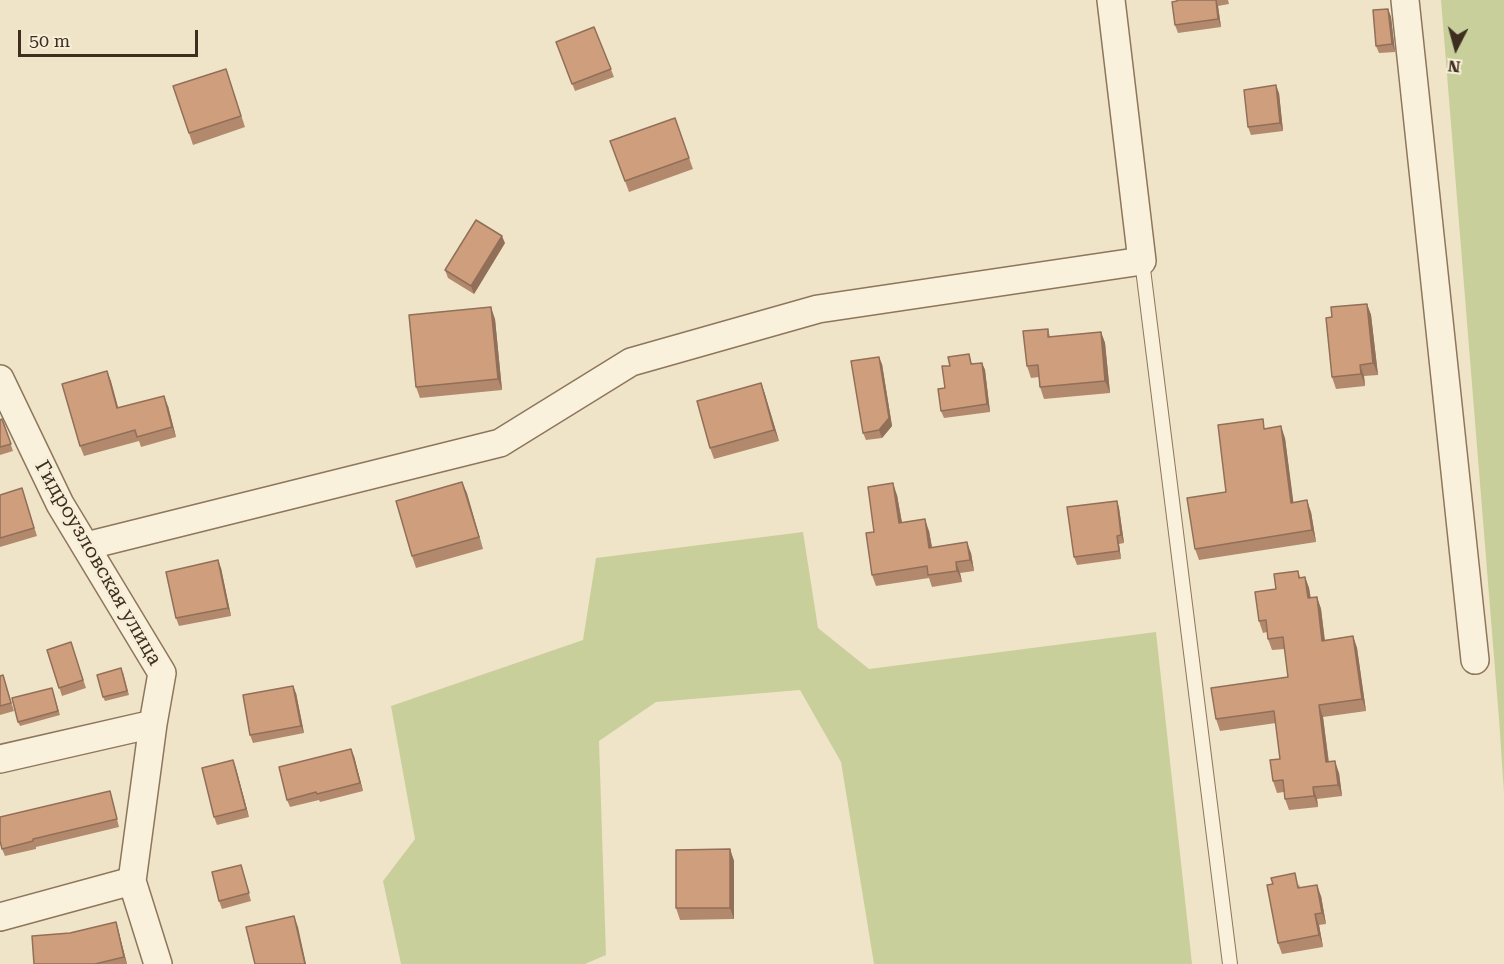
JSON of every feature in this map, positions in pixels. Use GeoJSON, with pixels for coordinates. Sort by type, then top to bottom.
{"type":"FeatureCollection","features":[{"type":"Feature","properties":{"kind":"street"},"geometry":{"type":"LineString","coordinates":[[86,546],[500,443],[631,362],[818,309],[1142,261],[1111,0]]}},
{"type":"Feature","properties":{"kind":"street"},"geometry":{"type":"LineString","coordinates":[[1405,0],[1475,660]]}},
{"type":"Feature","properties":{"kind":"street","name":"Гидроузловская улица"},"geometry":{"type":"LineString","coordinates":[[0,379],[60,504],[162,673],[132,881],[158,964]]}},
{"type":"Feature","properties":{"kind":"street"},"geometry":{"type":"LineString","coordinates":[[0,759],[153,724]]}},
{"type":"Feature","properties":{"kind":"street"},"geometry":{"type":"LineString","coordinates":[[0,917],[132,881]]}},
{"type":"Feature","properties":{"kind":"lane"},"geometry":{"type":"LineString","coordinates":[[1142,261],[1230,964]]}},
{"type":"Feature","properties":{"kind":"green space"},"geometry":{"type":"Polygon","coordinates":[[[1441,0],[1504,0],[1504,793],[1499,719],[1441,0]]]}},
{"type":"Feature","properties":{"kind":"green space"},"geometry":{"type":"Polygon","coordinates":[[[803,532],[818,628],[869,669],[1156,632],[1192,964],[874,964],[841,762],[800,690],[656,702],[599,741],[606,955],[585,964],[401,964],[383,881],[415,839],[391,706],[583,640],[596,558],[803,532]]]}},
{"type":"Feature","properties":{"kind":"building"},"geometry":{"type":"Polygon","coordinates":[[[1216,0],[1218,19],[1175,25],[1172,2],[1216,0]]]}},
{"type":"Feature","properties":{"kind":"building"},"geometry":{"type":"Polygon","coordinates":[[[1388,9],[1392,44],[1376,46],[1373,10],[1388,9]]]}},
{"type":"Feature","properties":{"kind":"building"},"geometry":{"type":"Polygon","coordinates":[[[594,27],[611,69],[572,84],[556,42],[594,27]]]}},
{"type":"Feature","properties":{"kind":"building"},"geometry":{"type":"Polygon","coordinates":[[[226,69],[241,116],[189,133],[173,86],[226,69]]]}},
{"type":"Feature","properties":{"kind":"building"},"geometry":{"type":"Polygon","coordinates":[[[1276,85],[1280,123],[1248,127],[1244,90],[1276,85]]]}},
{"type":"Feature","properties":{"kind":"building"},"geometry":{"type":"Polygon","coordinates":[[[675,118],[689,158],[625,181],[610,141],[675,118]]]}},
{"type":"Feature","properties":{"kind":"building"},"geometry":{"type":"Polygon","coordinates":[[[476,220],[502,236],[471,286],[445,270],[476,220]]]}},
{"type":"Feature","properties":{"kind":"building"},"geometry":{"type":"Polygon","coordinates":[[[1367,304],[1373,363],[1360,365],[1361,374],[1332,377],[1326,318],[1332,317],[1331,307],[1367,304]]]}},
{"type":"Feature","properties":{"kind":"building"},"geometry":{"type":"Polygon","coordinates":[[[491,307],[498,379],[416,387],[409,315],[491,307]]]}},
{"type":"Feature","properties":{"kind":"building"},"geometry":{"type":"Polygon","coordinates":[[[1048,329],[1048,337],[1101,332],[1105,381],[1040,387],[1038,365],[1027,366],[1023,331],[1048,329]]]}},
{"type":"Feature","properties":{"kind":"building"},"geometry":{"type":"Polygon","coordinates":[[[969,354],[971,364],[982,363],[987,404],[941,411],[938,389],[945,388],[942,366],[950,366],[948,357],[969,354]]]}},
{"type":"Feature","properties":{"kind":"building"},"geometry":{"type":"Polygon","coordinates":[[[879,357],[889,418],[879,430],[863,433],[851,361],[879,357]]]}},
{"type":"Feature","properties":{"kind":"building"},"geometry":{"type":"Polygon","coordinates":[[[107,371],[117,408],[164,396],[172,427],[137,437],[135,430],[80,446],[62,384],[107,371]]]}},
{"type":"Feature","properties":{"kind":"building"},"geometry":{"type":"Polygon","coordinates":[[[761,383],[774,430],[710,448],[697,401],[761,383]]]}},
{"type":"Feature","properties":{"kind":"building"},"geometry":{"type":"Polygon","coordinates":[[[2,419],[11,444],[0,447],[0,420],[2,419]]]}},
{"type":"Feature","properties":{"kind":"building"},"geometry":{"type":"Polygon","coordinates":[[[1263,419],[1264,429],[1281,426],[1291,503],[1307,500],[1312,530],[1195,549],[1187,498],[1226,492],[1218,425],[1263,419]]]}},
{"type":"Feature","properties":{"kind":"building"},"geometry":{"type":"Polygon","coordinates":[[[462,482],[479,537],[412,556],[396,501],[462,482]]]}},
{"type":"Feature","properties":{"kind":"building"},"geometry":{"type":"Polygon","coordinates":[[[893,483],[899,523],[925,519],[929,548],[967,542],[970,560],[956,562],[957,571],[928,575],[927,566],[872,575],[866,533],[874,532],[868,487],[893,483]]]}},
{"type":"Feature","properties":{"kind":"building"},"geometry":{"type":"Polygon","coordinates":[[[22,488],[34,528],[0,538],[0,495],[22,488]]]}},
{"type":"Feature","properties":{"kind":"building"},"geometry":{"type":"Polygon","coordinates":[[[1117,501],[1121,535],[1117,536],[1119,551],[1074,557],[1067,507],[1117,501]]]}},
{"type":"Feature","properties":{"kind":"building"},"geometry":{"type":"Polygon","coordinates":[[[218,560],[228,608],[176,618],[166,572],[218,560]]]}},
{"type":"Feature","properties":{"kind":"building"},"geometry":{"type":"Polygon","coordinates":[[[1298,571],[1299,578],[1305,577],[1308,598],[1317,597],[1322,641],[1353,636],[1362,699],[1319,705],[1326,762],[1335,761],[1338,785],[1313,787],[1314,796],[1285,799],[1283,780],[1273,781],[1270,760],[1280,759],[1274,711],[1216,719],[1211,688],[1288,677],[1283,637],[1268,639],[1266,620],[1259,621],[1255,592],[1276,589],[1274,574],[1298,571]]]}},
{"type":"Feature","properties":{"kind":"building"},"geometry":{"type":"Polygon","coordinates":[[[71,642],[83,680],[59,688],[47,650],[71,642]]]}},
{"type":"Feature","properties":{"kind":"building"},"geometry":{"type":"Polygon","coordinates":[[[121,668],[127,691],[103,697],[97,675],[121,668]]]}},
{"type":"Feature","properties":{"kind":"building"},"geometry":{"type":"Polygon","coordinates":[[[3,675],[11,703],[0,706],[0,676],[3,675]]]}},
{"type":"Feature","properties":{"kind":"building"},"geometry":{"type":"Polygon","coordinates":[[[293,686],[301,726],[250,735],[243,695],[293,686]]]}},
{"type":"Feature","properties":{"kind":"building"},"geometry":{"type":"Polygon","coordinates":[[[52,688],[58,711],[18,722],[12,698],[52,688]]]}},
{"type":"Feature","properties":{"kind":"building"},"geometry":{"type":"Polygon","coordinates":[[[351,749],[360,783],[287,800],[279,767],[351,749]]]}},
{"type":"Feature","properties":{"kind":"building"},"geometry":{"type":"Polygon","coordinates":[[[233,760],[246,809],[214,817],[202,768],[233,760]]]}},
{"type":"Feature","properties":{"kind":"building"},"geometry":{"type":"Polygon","coordinates":[[[110,791],[117,819],[33,839],[33,841],[2,849],[0,817],[110,791]]]}},
{"type":"Feature","properties":{"kind":"building"},"geometry":{"type":"Polygon","coordinates":[[[730,849],[730,908],[676,908],[676,850],[730,849]]]}},
{"type":"Feature","properties":{"kind":"building"},"geometry":{"type":"Polygon","coordinates":[[[241,865],[249,893],[219,901],[212,872],[241,865]]]}},
{"type":"Feature","properties":{"kind":"building"},"geometry":{"type":"Polygon","coordinates":[[[1295,873],[1298,888],[1317,885],[1322,913],[1315,914],[1319,935],[1278,943],[1267,885],[1273,884],[1271,878],[1295,873]]]}},
{"type":"Feature","properties":{"kind":"building"},"geometry":{"type":"Polygon","coordinates":[[[294,916],[305,964],[255,964],[246,927],[294,916]]]}},
{"type":"Feature","properties":{"kind":"building"},"geometry":{"type":"Polygon","coordinates":[[[116,922],[124,957],[95,964],[34,964],[32,936],[70,933],[116,922]]]}}]}
